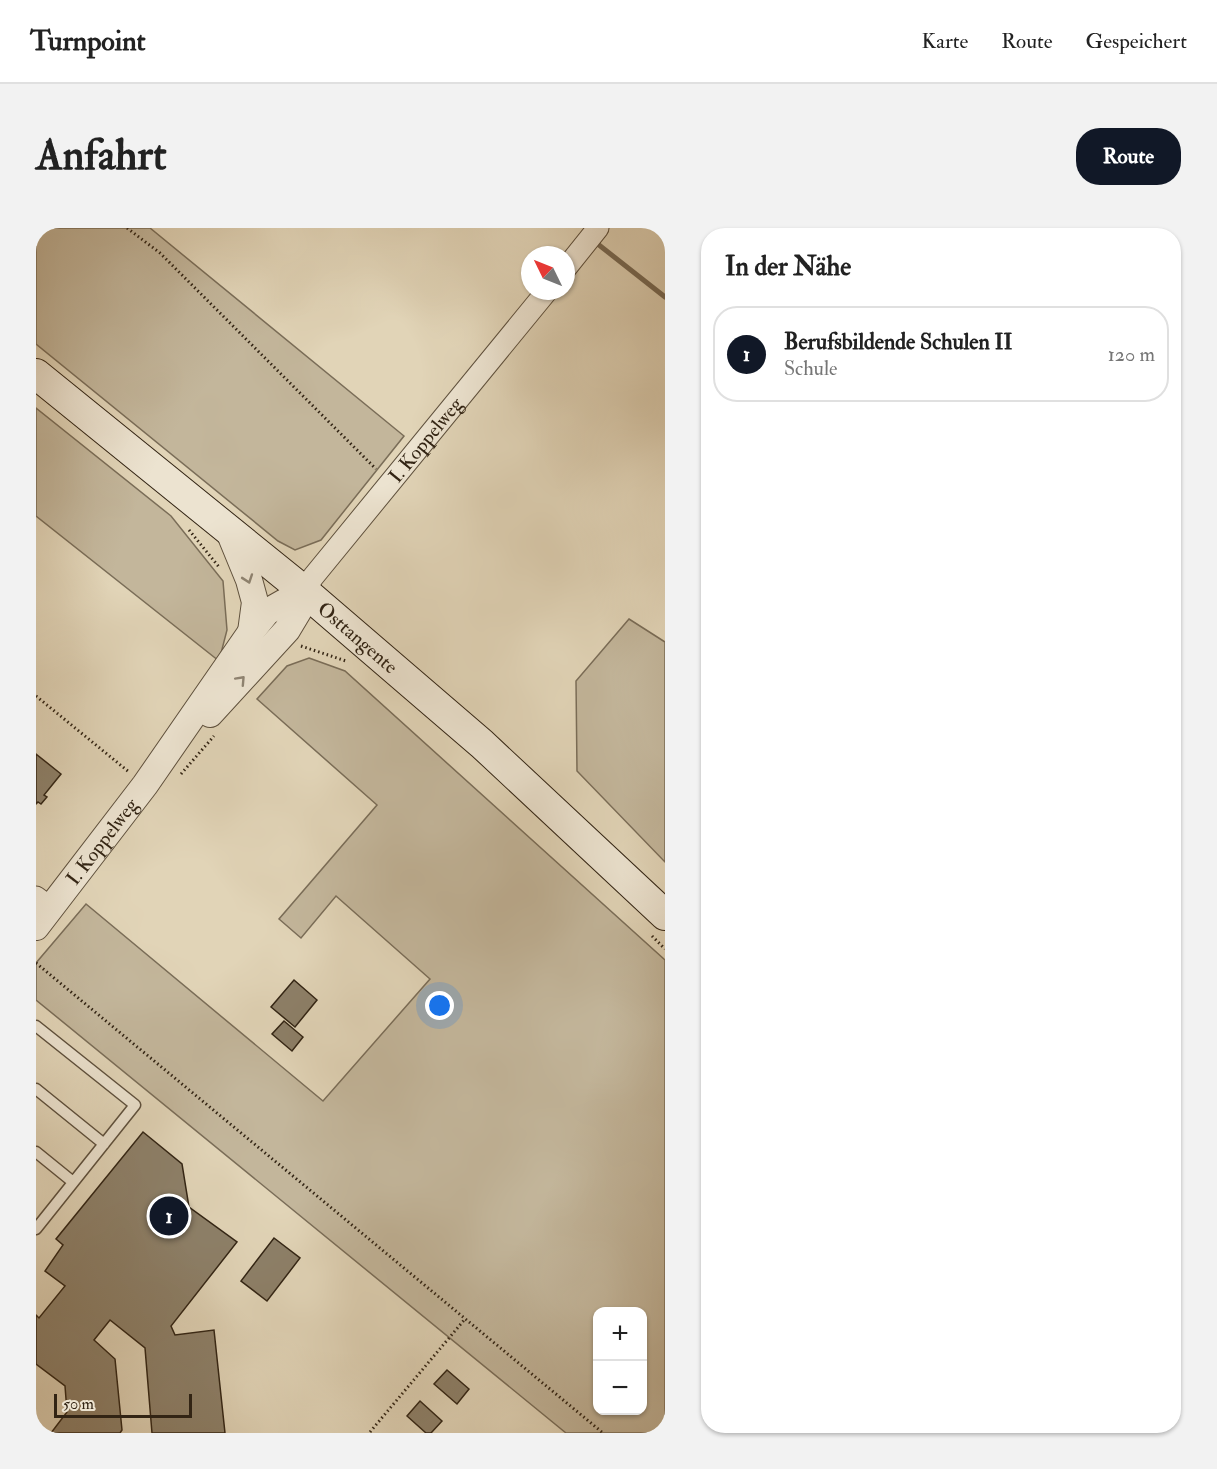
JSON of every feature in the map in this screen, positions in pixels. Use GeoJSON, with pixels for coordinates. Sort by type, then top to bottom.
{"type":"FeatureCollection","features":[{"type":"Feature","properties":{"kind":"main road","name":"Osttangente"},"geometry":{"type":"LineString","coordinates":[[36,374],[304,591],[482,744],[665,915]]}},
{"type":"Feature","properties":{"kind":"street"},"geometry":{"type":"LineString","coordinates":[[575,257],[598,228]]}},
{"type":"Feature","properties":{"kind":"street","name":"I. Koppelweg"},"geometry":{"type":"LineString","coordinates":[[41,911],[145,785],[286,630],[300,610],[304,591],[313,577],[540,300]]}},
{"type":"Feature","properties":{"kind":"street","name":"I. Koppelweg"},"geometry":{"type":"LineString","coordinates":[[228,529],[249,580],[255,602],[250,632]]}},
{"type":"Feature","properties":{"kind":"street","name":"I. Koppelweg"},"geometry":{"type":"LineString","coordinates":[[145,785],[250,632],[267,612],[304,591]]}},
{"type":"Feature","properties":{"kind":"lane"},"geometry":{"type":"LineString","coordinates":[[36,1026],[135,1106],[38,1222]]}},
{"type":"Feature","properties":{"kind":"lane"},"geometry":{"type":"LineString","coordinates":[[36,1089],[104,1144]]}},
{"type":"Feature","properties":{"kind":"lane"},"geometry":{"type":"LineString","coordinates":[[36,1152],[73,1182]]}},
{"type":"Feature","properties":{"kind":"path"},"geometry":{"type":"LineString","coordinates":[[127,228],[159,253],[222,314],[390,483]]}},
{"type":"Feature","properties":{"kind":"path"},"geometry":{"type":"LineString","coordinates":[[36,696],[145,785]]}},
{"type":"Feature","properties":{"kind":"path"},"geometry":{"type":"LineString","coordinates":[[36,963],[603,1433]]}},
{"type":"Feature","properties":{"kind":"path"},"geometry":{"type":"LineString","coordinates":[[370,1432],[465,1319]]}},
{"type":"Feature","properties":{"kind":"shaded area"},"geometry":{"type":"Polygon","coordinates":[[[36,228],[150,228],[404,436],[321,540],[295,550],[278,541],[36,344],[36,228]]]}},
{"type":"Feature","properties":{"kind":"shaded area"},"geometry":{"type":"Polygon","coordinates":[[[36,408],[171,516],[223,581],[227,630],[219,661],[36,516],[36,408]]]}},
{"type":"Feature","properties":{"kind":"shaded area"},"geometry":{"type":"Polygon","coordinates":[[[629,619],[665,642],[665,862],[577,771],[576,681],[629,619]]]}},
{"type":"Feature","properties":{"kind":"shaded area"},"geometry":{"type":"Polygon","coordinates":[[[309,658],[345,671],[665,960],[665,1433],[566,1433],[36,1000],[36,963],[86,904],[323,1101],[430,979],[336,896],[301,938],[279,919],[377,805],[257,699],[287,666],[309,658]]]}},
{"type":"Feature","properties":{"kind":"building"},"geometry":{"type":"Polygon","coordinates":[[[36,754],[61,774],[44,795],[47,797],[41,804],[38,802],[36,804],[36,754]]]}},
{"type":"Feature","properties":{"kind":"building"},"geometry":{"type":"Polygon","coordinates":[[[294,980],[317,1000],[295,1027],[271,1007],[294,980]]]}},
{"type":"Feature","properties":{"kind":"building"},"geometry":{"type":"Polygon","coordinates":[[[284,1021],[303,1037],[292,1051],[272,1034],[284,1021]]]}},
{"type":"Feature","properties":{"kind":"building"},"geometry":{"type":"Polygon","coordinates":[[[143,1132],[182,1164],[189,1207],[237,1242],[171,1326],[175,1335],[214,1330],[225,1433],[152,1433],[145,1348],[110,1320],[94,1340],[115,1359],[122,1430],[120,1433],[51,1433],[67,1412],[65,1386],[36,1364],[36,1315],[39,1318],[65,1286],[45,1271],[63,1245],[56,1239],[143,1132]]]}},
{"type":"Feature","properties":{"kind":"building"},"geometry":{"type":"Polygon","coordinates":[[[274,1238],[300,1258],[267,1301],[241,1281],[274,1238]]]}},
{"type":"Feature","properties":{"kind":"building"},"geometry":{"type":"Polygon","coordinates":[[[447,1370],[469,1389],[457,1404],[434,1384],[447,1370]]]}},
{"type":"Feature","properties":{"kind":"building"},"geometry":{"type":"Polygon","coordinates":[[[420,1401],[442,1421],[431,1433],[426,1433],[407,1416],[420,1401]]]}},
{"type":"Feature","properties":{"kind":"waterway"},"geometry":{"type":"LineString","coordinates":[[599,245],[665,297]]}},
{"type":"Feature","properties":{"kind":"place","name":"Berufsbildende Schulen II"},"geometry":{"type":"Point","coordinates":[169,1216]}}]}
